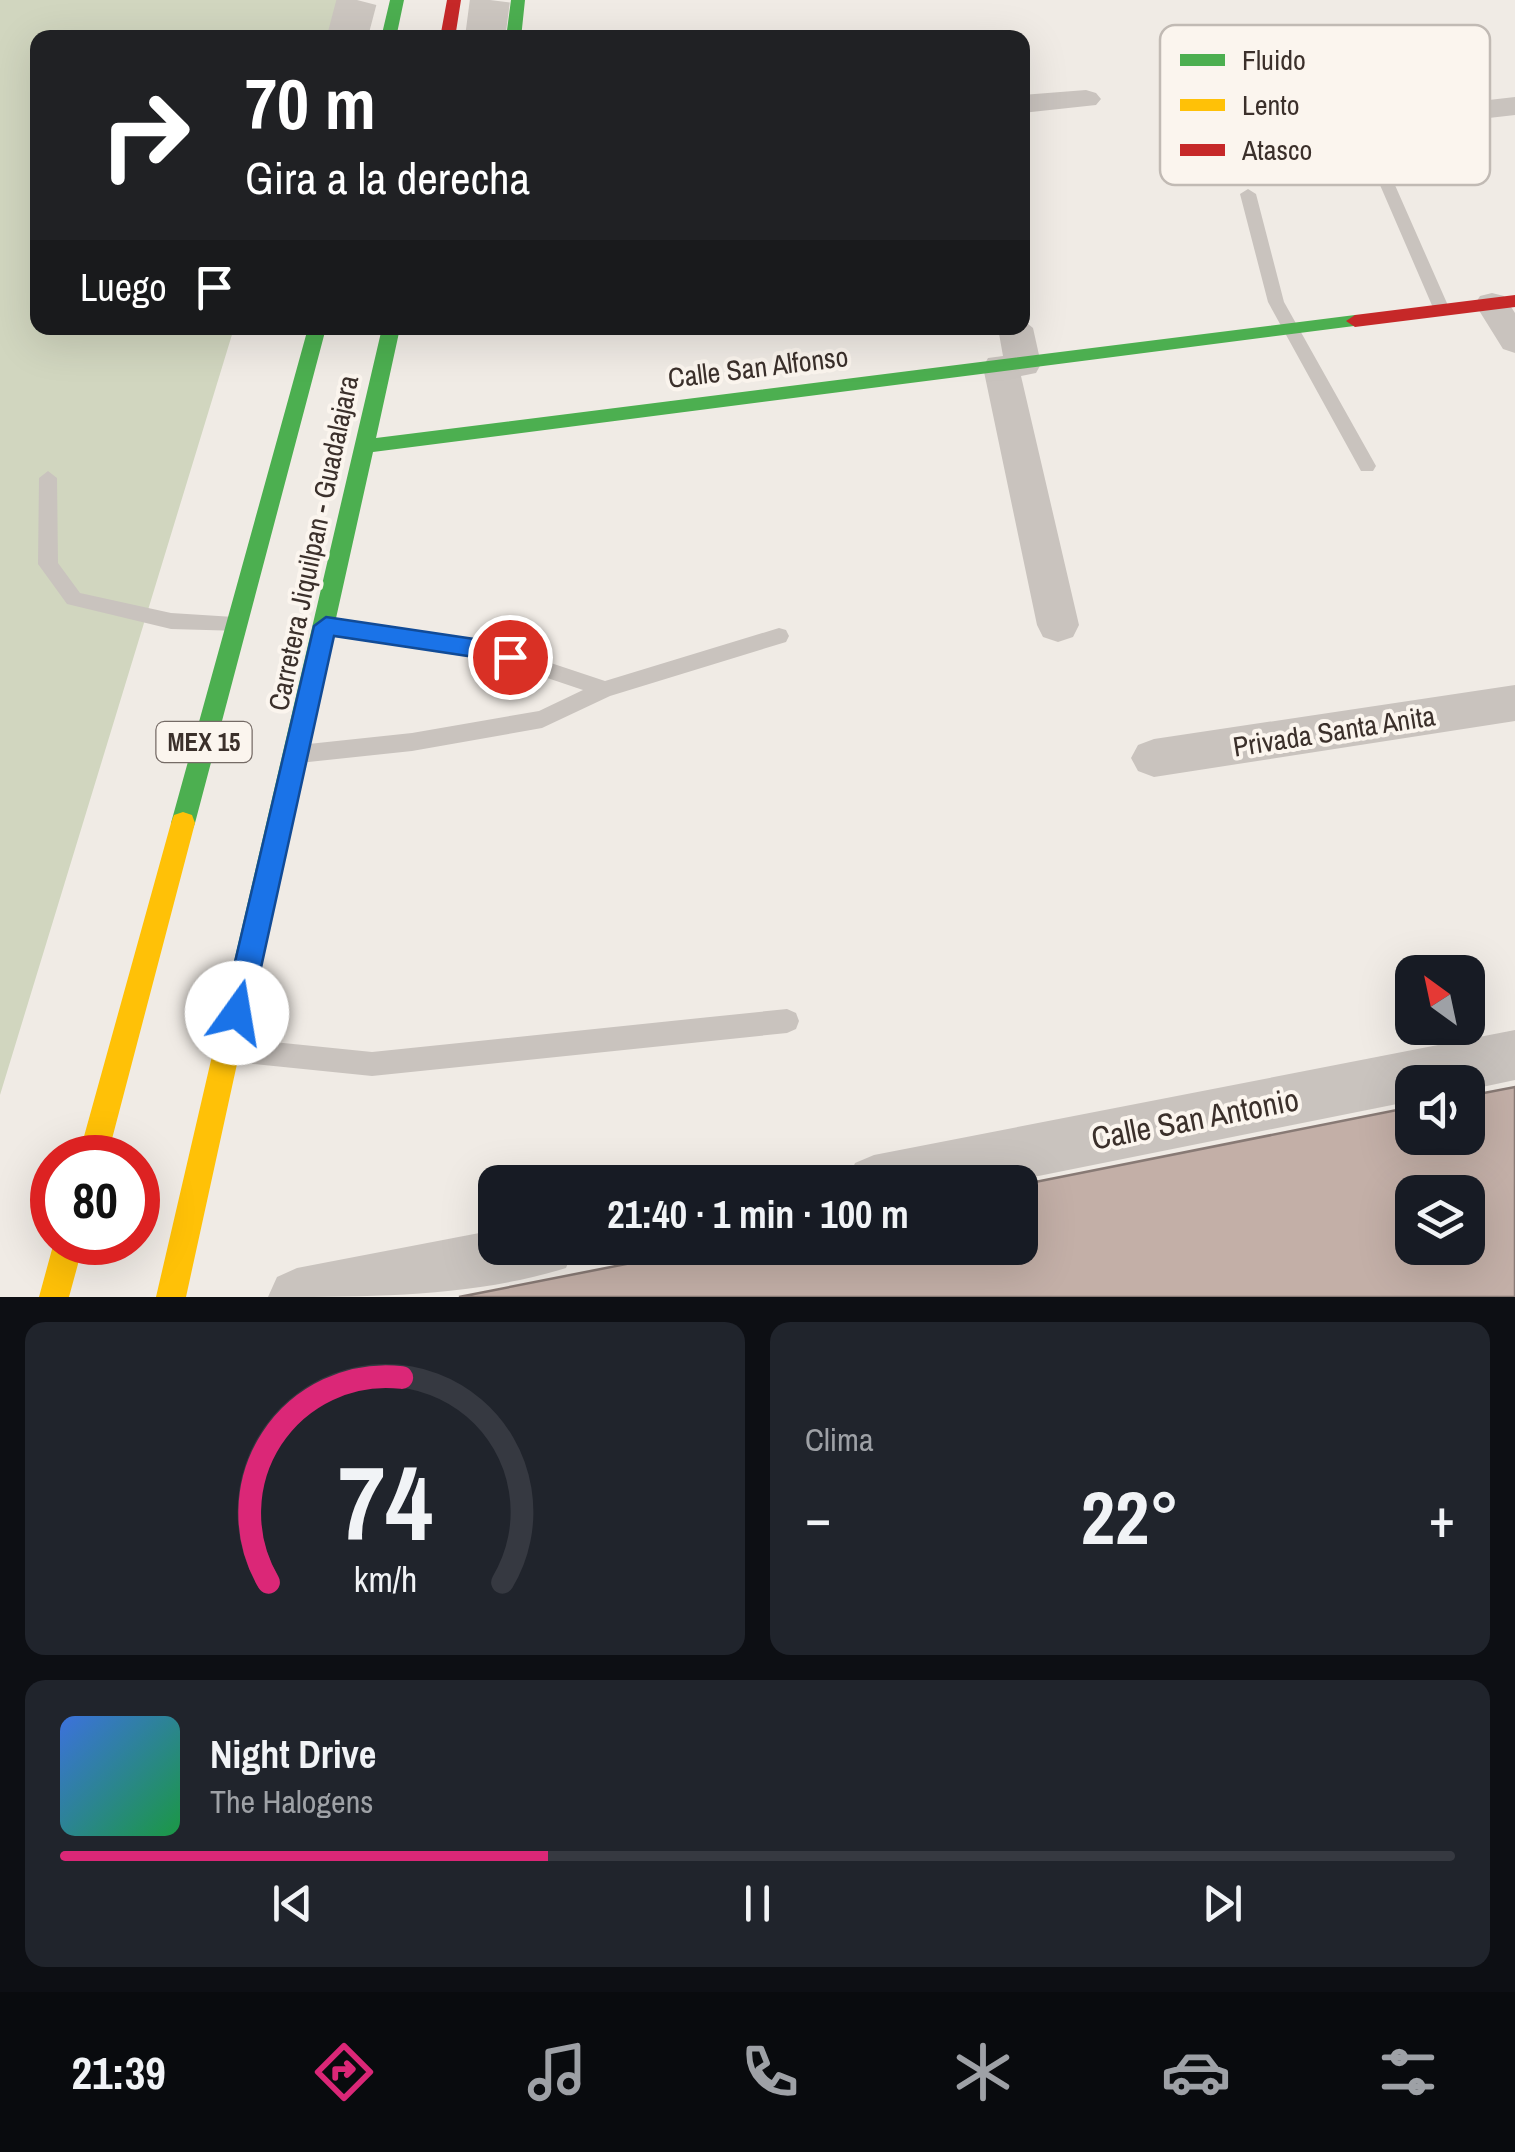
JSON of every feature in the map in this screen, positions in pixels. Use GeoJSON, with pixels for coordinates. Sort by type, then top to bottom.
{"type":"FeatureCollection","features":[{"type":"Feature","properties":{"kind":"main road"},"geometry":{"type":"LineString","coordinates":[[390,30],[397,0]]}},
{"type":"Feature","properties":{"kind":"main road"},"geometry":{"type":"LineString","coordinates":[[448,30],[454,0]]}},
{"type":"Feature","properties":{"kind":"main road"},"geometry":{"type":"LineString","coordinates":[[514,30],[518,0]]}},
{"type":"Feature","properties":{"kind":"main road","name":"Calle San Alfonso"},"geometry":{"type":"LineString","coordinates":[[366,446],[1504,302]]}},
{"type":"Feature","properties":{"kind":"main road","name":"Carretera Jiquilpan - Guadalajara"},"geometry":{"type":"LineString","coordinates":[[98,1135],[315,335]]}},
{"type":"Feature","properties":{"kind":"main road","name":"Carretera Jiquilpan - Guadalajara"},"geometry":{"type":"LineString","coordinates":[[171,1297],[326,626],[389,335]]}},
{"type":"Feature","properties":{"kind":"main road"},"geometry":{"type":"LineString","coordinates":[[54,1297],[63,1265]]}},
{"type":"Feature","properties":{"kind":"street"},"geometry":{"type":"LineString","coordinates":[[1030,103],[1086,99]]}},
{"type":"Feature","properties":{"kind":"street"},"geometry":{"type":"LineString","coordinates":[[1490,109],[1515,106]]}},
{"type":"Feature","properties":{"kind":"street"},"geometry":{"type":"LineString","coordinates":[[1504,302],[1515,341]]}},
{"type":"Feature","properties":{"kind":"street"},"geometry":{"type":"LineString","coordinates":[[1014,335],[1012,366],[1058,624]]}},
{"type":"Feature","properties":{"kind":"street","name":"Privada Santa Anita"},"geometry":{"type":"LineString","coordinates":[[1154,758],[1515,703]]}},
{"type":"Feature","properties":{"kind":"street","name":"Calle San Antonio"},"geometry":{"type":"LineString","coordinates":[[960,1165],[1515,1056]]}},
{"type":"Feature","properties":{"kind":"street"},"geometry":{"type":"LineString","coordinates":[[297,1297],[478,1261]]}},
{"type":"Feature","properties":{"kind":"lane"},"geometry":{"type":"LineString","coordinates":[[1387,185],[1442,310]]}},
{"type":"Feature","properties":{"kind":"lane"},"geometry":{"type":"LineString","coordinates":[[1248,194],[1276,302],[1367,466]]}},
{"type":"Feature","properties":{"kind":"lane"},"geometry":{"type":"LineString","coordinates":[[48,478],[48,564],[74,600],[171,622],[236,625]]}},
{"type":"Feature","properties":{"kind":"lane"},"geometry":{"type":"LineString","coordinates":[[326,626],[481,649],[568,673],[604,690]]}},
{"type":"Feature","properties":{"kind":"lane"},"geometry":{"type":"LineString","coordinates":[[297,754],[412,742],[542,719],[604,690],[780,636]]}},
{"type":"Feature","properties":{"kind":"lane"},"geometry":{"type":"LineString","coordinates":[[228,1050],[372,1064],[787,1021]]}},
{"type":"Feature","properties":{"kind":"green space"},"geometry":{"type":"Polygon","coordinates":[[[0,0],[344,0],[333,30],[30,30],[30,335],[232,335],[0,1095],[0,0]]]}},
{"type":"Feature","properties":{"kind":"building"},"geometry":{"type":"Polygon","coordinates":[[[1515,1087],[1515,1297],[459,1297],[621,1265],[1038,1265],[1038,1181],[1395,1110],[1395,1155],[1485,1155],[1485,1093],[1515,1087]]]}},
{"type":"Feature","properties":{"kind":"tunnel"},"geometry":{"type":"LineString","coordinates":[[349,30],[357,0]]}},
{"type":"Feature","properties":{"kind":"tunnel"},"geometry":{"type":"LineString","coordinates":[[486,30],[490,0]]}},
{"type":"Feature","properties":{"kind":"traffic: fast"},"geometry":{"type":"LineString","coordinates":[[390,30],[397,0]]}},
{"type":"Feature","properties":{"kind":"traffic: fast"},"geometry":{"type":"LineString","coordinates":[[514,30],[518,0]]}},
{"type":"Feature","properties":{"kind":"traffic: fast"},"geometry":{"type":"LineString","coordinates":[[366,446],[1355,321]]}},
{"type":"Feature","properties":{"kind":"traffic: fast"},"geometry":{"type":"LineString","coordinates":[[183,823],[315,335]]}},
{"type":"Feature","properties":{"kind":"traffic: fast"},"geometry":{"type":"LineString","coordinates":[[238,1000],[389,335]]}},
{"type":"Feature","properties":{"kind":"traffic: slow"},"geometry":{"type":"LineString","coordinates":[[98,1135],[183,823]]}},
{"type":"Feature","properties":{"kind":"traffic: slow"},"geometry":{"type":"LineString","coordinates":[[171,1297],[238,1000]]}},
{"type":"Feature","properties":{"kind":"traffic: slow"},"geometry":{"type":"LineString","coordinates":[[54,1297],[63,1265]]}},
{"type":"Feature","properties":{"kind":"traffic: jam"},"geometry":{"type":"LineString","coordinates":[[448,30],[454,0]]}},
{"type":"Feature","properties":{"kind":"traffic: jam"},"geometry":{"type":"LineString","coordinates":[[1355,321],[1515,301]]}},
{"type":"Feature","properties":{"kind":"route"},"geometry":{"type":"LineString","coordinates":[[237,1013],[326,626],[481,649],[510,657]]}}]}
